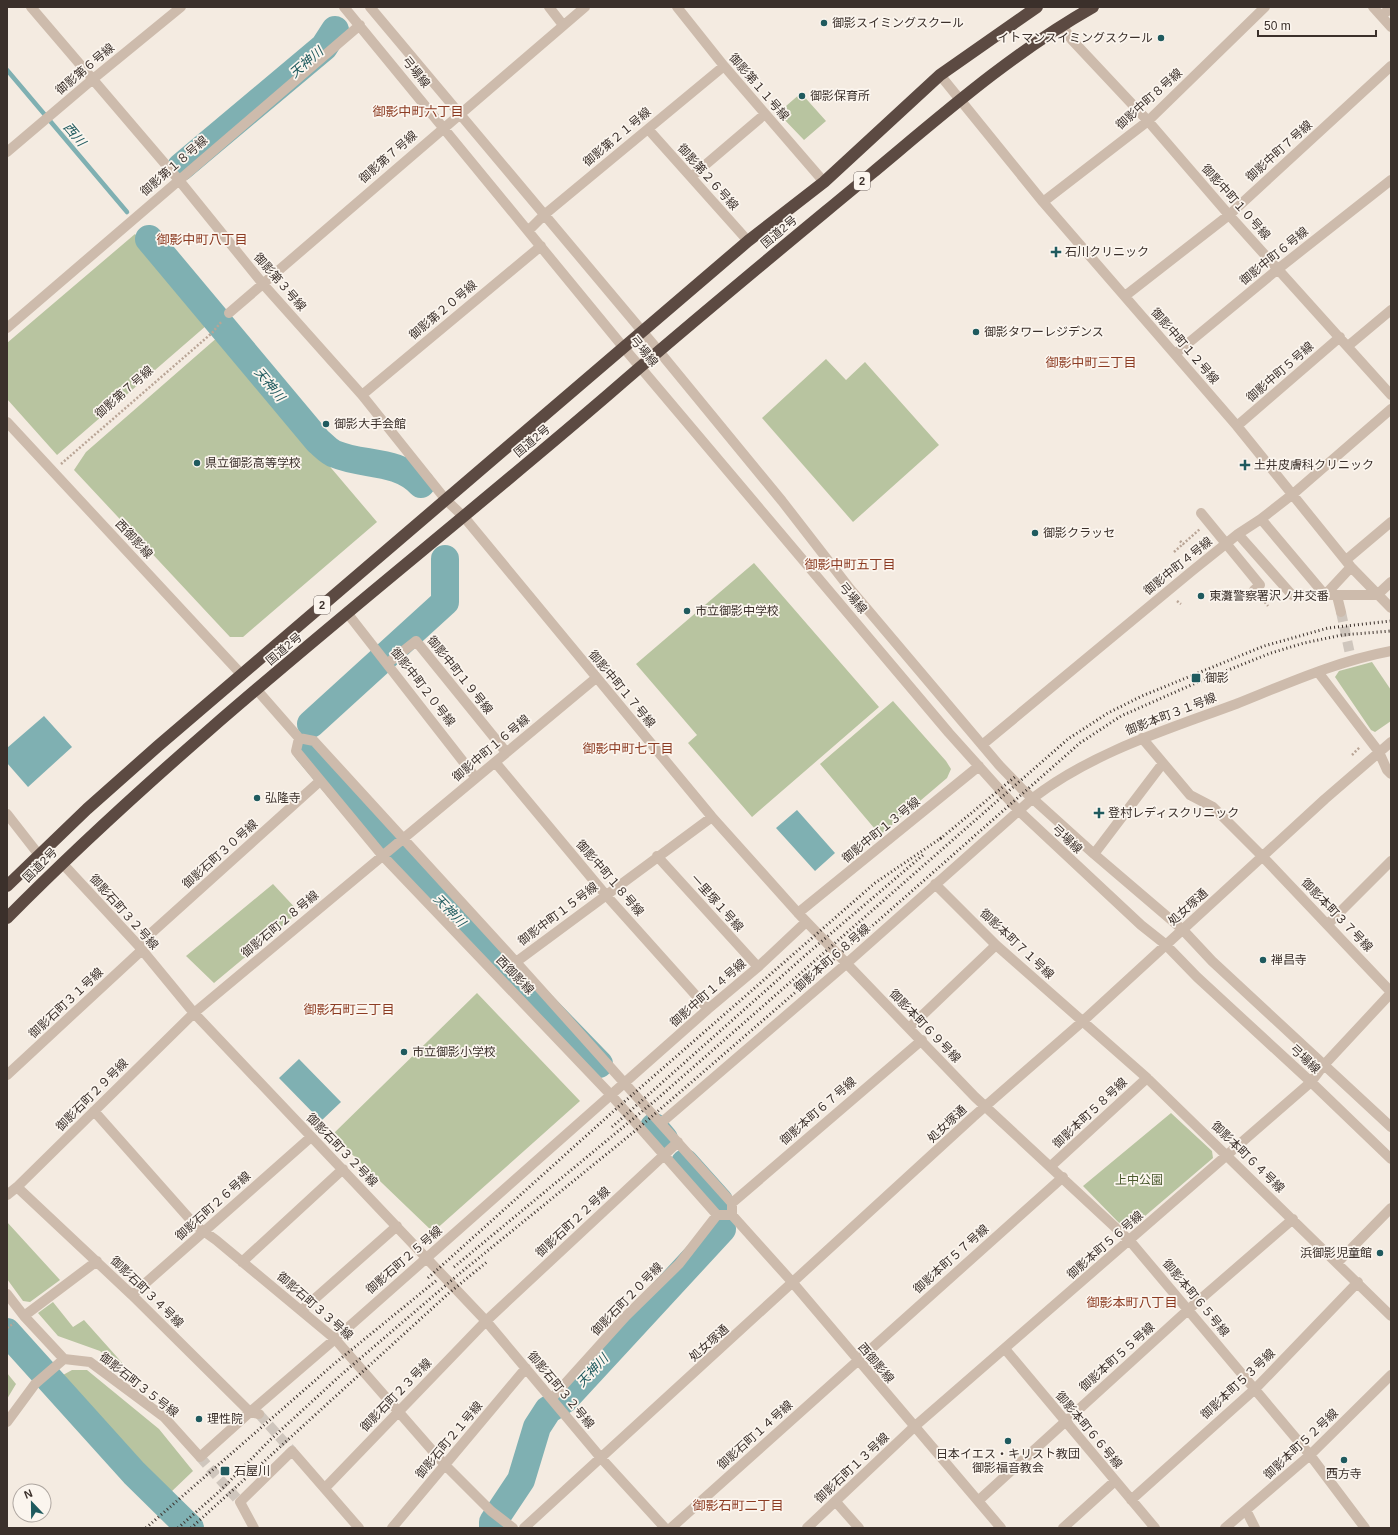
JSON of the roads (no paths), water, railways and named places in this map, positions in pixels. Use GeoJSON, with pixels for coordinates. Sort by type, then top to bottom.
{"type":"FeatureCollection","features":[{"type":"Feature","properties":{"kind":"highway","name":"国道2号"},"geometry":{"type":"LineString","coordinates":[[7,886],[38,855],[123,777],[748,241],[824,182],[940,74],[1037,7]]}},
{"type":"Feature","properties":{"kind":"highway","name":"国道2号"},"geometry":{"type":"LineString","coordinates":[[7,918],[62,863],[134,796],[256,690],[464,517],[658,350],[990,75],[1062,26],[1093,7]]}},
{"type":"Feature","properties":{"kind":"street","name":"御影第３号線"},"geometry":{"type":"LineString","coordinates":[[31,7],[178,180],[263,284],[362,395],[446,500]]}},
{"type":"Feature","properties":{"kind":"street","name":"御影第６号線"},"geometry":{"type":"LineString","coordinates":[[7,152],[92,79],[181,7]]}},
{"type":"Feature","properties":{"kind":"street","name":"弓場線"},"geometry":{"type":"LineString","coordinates":[[344,7],[529,230],[624,348],[949,733],[1019,811],[1141,925],[1165,944],[1197,977],[1311,1082],[1391,1159]]}},
{"type":"Feature","properties":{"kind":"street","name":"弓場線"},"geometry":{"type":"LineString","coordinates":[[370,7],[658,350],[782,501],[851,590],[1013,780],[1094,854],[1183,930],[1212,961],[1323,1066],[1391,1127]]}},
{"type":"Feature","properties":{"kind":"street"},"geometry":{"type":"LineString","coordinates":[[549,7],[563,25]]}},
{"type":"Feature","properties":{"kind":"street","name":"御影第７号線"},"geometry":{"type":"LineString","coordinates":[[229,313],[443,127],[585,7]]}},
{"type":"Feature","properties":{"kind":"street","name":"御影第１１号線"},"geometry":{"type":"LineString","coordinates":[[677,7],[724,66],[824,182]]}},
{"type":"Feature","properties":{"kind":"street","name":"御影中町８号線"},"geometry":{"type":"LineString","coordinates":[[1043,202],[1148,121],[1265,7]]}},
{"type":"Feature","properties":{"kind":"street"},"geometry":{"type":"LineString","coordinates":[[1373,7],[1391,27]]}},
{"type":"Feature","properties":{"kind":"street"},"geometry":{"type":"LineString","coordinates":[[1381,16],[1391,8]]}},
{"type":"Feature","properties":{"kind":"street","name":"御影第１８号線"},"geometry":{"type":"LineString","coordinates":[[7,328],[360,25]]}},
{"type":"Feature","properties":{"kind":"street","name":"御影中町１０号線"},"geometry":{"type":"LineString","coordinates":[[1062,26],[1072,40],[1148,121],[1229,215],[1391,395]]}},
{"type":"Feature","properties":{"kind":"street","name":"御影第２１号線"},"geometry":{"type":"LineString","coordinates":[[529,230],[544,215],[724,66]]}},
{"type":"Feature","properties":{"kind":"street","name":"御影中町７号線"},"geometry":{"type":"LineString","coordinates":[[1125,296],[1229,215],[1391,66]]}},
{"type":"Feature","properties":{"kind":"street","name":"御影中町１２号線"},"geometry":{"type":"LineString","coordinates":[[940,74],[1043,202],[1237,426],[1348,563],[1391,608]]}},
{"type":"Feature","properties":{"kind":"street"},"geometry":{"type":"LineString","coordinates":[[691,178],[765,114]]}},
{"type":"Feature","properties":{"kind":"street","name":"御影第２６号線"},"geometry":{"type":"LineString","coordinates":[[648,129],[748,241]]}},
{"type":"Feature","properties":{"kind":"street","name":"御影中町６号線"},"geometry":{"type":"LineString","coordinates":[[1175,354],[1278,269],[1391,180]]}},
{"type":"Feature","properties":{"kind":"street","name":"御影第２０号線"},"geometry":{"type":"LineString","coordinates":[[362,395],[541,246]]}},
{"type":"Feature","properties":{"kind":"street"},"geometry":{"type":"LineString","coordinates":[[1348,346],[1391,310]]}},
{"type":"Feature","properties":{"kind":"street","name":"御影中町５号線"},"geometry":{"type":"LineString","coordinates":[[1237,426],[1340,337]]}},
{"type":"Feature","properties":{"kind":"street","name":"御影中町４号線"},"geometry":{"type":"LineString","coordinates":[[982,745],[1238,534],[1261,519],[1293,494],[1391,409]]}},
{"type":"Feature","properties":{"kind":"street","name":"西御影線"},"geometry":{"type":"LineString","coordinates":[[7,423],[53,470],[242,675]]}},
{"type":"Feature","properties":{"kind":"street","name":"御影中町１７号線"},"geometry":{"type":"LineString","coordinates":[[446,500],[464,517],[712,817],[806,922],[846,964]]}},
{"type":"Feature","properties":{"kind":"street"},"geometry":{"type":"LineString","coordinates":[[1201,513],[1260,585],[1254,590]]}},
{"type":"Feature","properties":{"kind":"street"},"geometry":{"type":"LineString","coordinates":[[1261,519],[1324,595]]}},
{"type":"Feature","properties":{"kind":"street"},"geometry":{"type":"LineString","coordinates":[[1324,595],[1348,563],[1391,522]]}},
{"type":"Feature","properties":{"kind":"street"},"geometry":{"type":"LineString","coordinates":[[1238,534],[1292,595],[1377,595],[1391,582]]}},
{"type":"Feature","properties":{"kind":"street"},"geometry":{"type":"LineString","coordinates":[[1337,596],[1341,612]]}},
{"type":"Feature","properties":{"kind":"street","name":"御影中町２０号線"},"geometry":{"type":"LineString","coordinates":[[348,614],[476,778]]}},
{"type":"Feature","properties":{"kind":"street","name":"御影中町１９号線"},"geometry":{"type":"LineString","coordinates":[[385,660],[416,641],[506,752]]}},
{"type":"Feature","properties":{"kind":"street","name":"御影本町３１号線"},"geometry":{"type":"LineString","coordinates":[[1019,811],[1033,798],[1053,784],[1092,760],[1142,738],[1318,672],[1351,658],[1391,651]]}},
{"type":"Feature","properties":{"kind":"street"},"geometry":{"type":"LineString","coordinates":[[1318,672],[1379,752],[1387,770],[1391,774]]}},
{"type":"Feature","properties":{"kind":"street","name":"御影中町１６号線"},"geometry":{"type":"LineString","coordinates":[[388,850],[596,678]]}},
{"type":"Feature","properties":{"kind":"street","name":"西御影線"},"geometry":{"type":"LineString","coordinates":[[256,690],[299,738],[314,741],[626,1083],[732,1202]]}},
{"type":"Feature","properties":{"kind":"street","name":"西御影線"},"geometry":{"type":"LineString","coordinates":[[299,738],[296,751],[320,781],[388,850],[611,1095],[717,1215]]}},
{"type":"Feature","properties":{"kind":"street","name":"御影本町３７号線"},"geometry":{"type":"LineString","coordinates":[[1142,738],[1190,795],[1213,807],[1328,924],[1391,992]]}},
{"type":"Feature","properties":{"kind":"street","name":"処女塚通"},"geometry":{"type":"LineString","coordinates":[[524,1528],[985,1106],[1083,1021],[1165,944],[1183,930],[1325,799],[1391,742]]}},
{"type":"Feature","properties":{"kind":"street"},"geometry":{"type":"LineString","coordinates":[[979,766],[982,745]]}},
{"type":"Feature","properties":{"kind":"street","name":"御影中町１８号線"},"geometry":{"type":"LineString","coordinates":[[495,762],[605,894],[708,1009]]}},
{"type":"Feature","properties":{"kind":"street"},"geometry":{"type":"LineString","coordinates":[[1094,854],[1163,763]]}},
{"type":"Feature","properties":{"kind":"street","name":"御影中町１３号線"},"geometry":{"type":"LineString","coordinates":[[798,913],[979,766]]}},
{"type":"Feature","properties":{"kind":"street","name":"御影石町３０号線"},"geometry":{"type":"LineString","coordinates":[[140,948],[320,781]]}},
{"type":"Feature","properties":{"kind":"street","name":"御影本町６８号線"},"geometry":{"type":"LineString","coordinates":[[661,1123],[846,964],[1019,811]]}},
{"type":"Feature","properties":{"kind":"street"},"geometry":{"type":"LineString","coordinates":[[7,814],[38,855]]}},
{"type":"Feature","properties":{"kind":"street","name":"御影中町１５号線"},"geometry":{"type":"LineString","coordinates":[[516,962],[605,894],[712,817]]}},
{"type":"Feature","properties":{"kind":"street","name":"御影石町２８号線"},"geometry":{"type":"LineString","coordinates":[[194,1013],[388,850]]}},
{"type":"Feature","properties":{"kind":"street","name":"一里塚１号線"},"geometry":{"type":"LineString","coordinates":[[657,856],[758,967]]}},
{"type":"Feature","properties":{"kind":"street"},"geometry":{"type":"LineString","coordinates":[[1328,924],[1391,861]]}},
{"type":"Feature","properties":{"kind":"street","name":"御影石町３２号線"},"geometry":{"type":"LineString","coordinates":[[62,863],[140,948],[194,1013],[486,1321],[601,1458],[665,1528]]}},
{"type":"Feature","properties":{"kind":"street","name":"御影本町７１号線"},"geometry":{"type":"LineString","coordinates":[[935,884],[996,945],[1083,1021]]}},
{"type":"Feature","properties":{"kind":"street","name":"御影中町１４号線"},"geometry":{"type":"LineString","coordinates":[[626,1083],[708,1009],[758,967],[806,922]]}},
{"type":"Feature","properties":{"kind":"street"},"geometry":{"type":"LineString","coordinates":[[909,1028],[996,945]]}},
{"type":"Feature","properties":{"kind":"street","name":"御影石町３１号線"},"geometry":{"type":"LineString","coordinates":[[7,1075],[140,948]]}},
{"type":"Feature","properties":{"kind":"street","name":"御影本町６９号線"},"geometry":{"type":"LineString","coordinates":[[846,964],[985,1106]]}},
{"type":"Feature","properties":{"kind":"street","name":"御影本町５６号線"},"geometry":{"type":"LineString","coordinates":[[914,1427],[1228,1156],[1311,1082],[1323,1066],[1391,992]]}},
{"type":"Feature","properties":{"kind":"street","name":"御影石町２９号線"},"geometry":{"type":"LineString","coordinates":[[10,1191],[194,1013]]}},
{"type":"Feature","properties":{"kind":"street","name":"御影本町６４号線"},"geometry":{"type":"LineString","coordinates":[[1083,1021],[1147,1078],[1338,1262],[1391,1316]]}},
{"type":"Feature","properties":{"kind":"street","name":"御影本町６７号線"},"geometry":{"type":"LineString","coordinates":[[732,1202],[922,1040]]}},
{"type":"Feature","properties":{"kind":"street","name":"御影本町５８号線"},"geometry":{"type":"LineString","coordinates":[[1051,1166],[1147,1078]]}},
{"type":"Feature","properties":{"kind":"street","name":"御影石町２５号線"},"geometry":{"type":"LineString","coordinates":[[200,1457],[254,1413],[335,1338],[626,1083]]}},
{"type":"Feature","properties":{"kind":"street","name":"御影本町６５号線"},"geometry":{"type":"LineString","coordinates":[[985,1106],[1130,1240],[1310,1455],[1365,1528]]}},
{"type":"Feature","properties":{"kind":"street","name":"御影石町３３号線"},"geometry":{"type":"LineString","coordinates":[[94,1111],[195,1225],[216,1240],[335,1338],[445,1465],[491,1511],[513,1528]]}},
{"type":"Feature","properties":{"kind":"street","name":"御影石町２６号線"},"geometry":{"type":"LineString","coordinates":[[132,1295],[311,1137]]}},
{"type":"Feature","properties":{"kind":"street","name":"御影石町２２号線"},"geometry":{"type":"LineString","coordinates":[[486,1321],[678,1142]]}},
{"type":"Feature","properties":{"kind":"street"},"geometry":{"type":"LineString","coordinates":[[242,1262],[343,1169]]}},
{"type":"Feature","properties":{"kind":"street","name":"御影本町５７号線"},"geometry":{"type":"LineString","coordinates":[[857,1360],[1063,1177]]}},
{"type":"Feature","properties":{"kind":"street","name":"御影石町３４号線"},"geometry":{"type":"LineString","coordinates":[[10,1191],[97,1261],[254,1413]]}},
{"type":"Feature","properties":{"kind":"street"},"geometry":{"type":"LineString","coordinates":[[717,1215],[732,1215],[732,1202]]}},
{"type":"Feature","properties":{"kind":"street"},"geometry":{"type":"LineString","coordinates":[[1338,1262],[1391,1208]]}},
{"type":"Feature","properties":{"kind":"street","name":"御影石町２０号線"},"geometry":{"type":"LineString","coordinates":[[553,1399],[626,1316],[679,1264],[717,1215]]}},
{"type":"Feature","properties":{"kind":"street","name":"西御影線"},"geometry":{"type":"LineString","coordinates":[[732,1215],[793,1283],[1001,1528]]}},
{"type":"Feature","properties":{"kind":"street","name":"御影本町５５号線"},"geometry":{"type":"LineString","coordinates":[[978,1501],[1189,1309],[1293,1219]]}},
{"type":"Feature","properties":{"kind":"street"},"geometry":{"type":"LineString","coordinates":[[302,1310],[397,1226]]}},
{"type":"Feature","properties":{"kind":"street"},"geometry":{"type":"LineString","coordinates":[[24,1316],[97,1261]]}},
{"type":"Feature","properties":{"kind":"street","name":"御影本町５３号線"},"geometry":{"type":"LineString","coordinates":[[1131,1500],[1254,1389],[1358,1282]]}},
{"type":"Feature","properties":{"kind":"street"},"geometry":{"type":"LineString","coordinates":[[7,1294],[24,1316],[64,1359],[35,1384],[7,1422]]}},
{"type":"Feature","properties":{"kind":"street","name":"御影石町２３号線"},"geometry":{"type":"LineString","coordinates":[[324,1488],[486,1321]]}},
{"type":"Feature","properties":{"kind":"street","name":"御影本町６６号線"},"geometry":{"type":"LineString","coordinates":[[1005,1349],[1064,1422],[1155,1528]]}},
{"type":"Feature","properties":{"kind":"street","name":"御影石町３５号線"},"geometry":{"type":"LineString","coordinates":[[64,1359],[90,1362],[164,1417],[200,1457]]}},
{"type":"Feature","properties":{"kind":"street","name":"御影石町１４号線"},"geometry":{"type":"LineString","coordinates":[[671,1528],[857,1360]]}},
{"type":"Feature","properties":{"kind":"street","name":"御影石町２１号線"},"geometry":{"type":"LineString","coordinates":[[392,1528],[526,1368]]}},
{"type":"Feature","properties":{"kind":"street","name":"御影本町５２号線"},"geometry":{"type":"LineString","coordinates":[[1225,1528],[1310,1455],[1391,1375]]}},
{"type":"Feature","properties":{"kind":"street","name":"御影石町１３号線"},"geometry":{"type":"LineString","coordinates":[[807,1528],[914,1427]]}},
{"type":"Feature","properties":{"kind":"street"},"geometry":{"type":"LineString","coordinates":[[254,1528],[240,1502],[292,1451],[359,1528]]}},
{"type":"Feature","properties":{"kind":"street"},"geometry":{"type":"LineString","coordinates":[[1063,1528],[1115,1481]]}},
{"type":"Feature","properties":{"kind":"street"},"geometry":{"type":"LineString","coordinates":[[836,1502],[859,1528]]}},
{"type":"Feature","properties":{"kind":"street"},"geometry":{"type":"LineString","coordinates":[[1246,1510],[1255,1528]]}},
{"type":"Feature","properties":{"kind":"water"},"geometry":{"type":"Polygon","coordinates":[[[44,716],[72,747],[28,787],[7,763],[7,748],[44,716]]]}},
{"type":"Feature","properties":{"kind":"water"},"geometry":{"type":"Polygon","coordinates":[[[797,810],[835,853],[815,871],[776,828],[797,810]]]}},
{"type":"Feature","properties":{"kind":"water"},"geometry":{"type":"Polygon","coordinates":[[[299,1059],[341,1102],[321,1121],[279,1078],[299,1059]]]}},
{"type":"Feature","properties":{"kind":"waterway","name":"天神川"},"geometry":{"type":"LineString","coordinates":[[181,167],[324,47],[335,30]]}},
{"type":"Feature","properties":{"kind":"waterway","name":"西川"},"geometry":{"type":"LineString","coordinates":[[7,70],[127,212]]}},
{"type":"Feature","properties":{"kind":"waterway","name":"天神川"},"geometry":{"type":"LineString","coordinates":[[149,239],[318,441],[335,454],[346,458],[380,464],[401,470],[412,476],[421,484]]}},
{"type":"Feature","properties":{"kind":"waterway","name":"天神川"},"geometry":{"type":"LineString","coordinates":[[311,724],[445,602],[445,559]]}},
{"type":"Feature","properties":{"kind":"waterway","name":"天神川"},"geometry":{"type":"LineString","coordinates":[[307,750],[386,844],[599,1064]]}},
{"type":"Feature","properties":{"kind":"waterway","name":"天神川"},"geometry":{"type":"LineString","coordinates":[[654,1127],[664,1139]]}},
{"type":"Feature","properties":{"kind":"waterway","name":"天神川"},"geometry":{"type":"LineString","coordinates":[[685,1163],[719,1201]]}},
{"type":"Feature","properties":{"kind":"waterway","name":"天神川"},"geometry":{"type":"LineString","coordinates":[[493,1528],[493,1522],[521,1480],[537,1427],[548,1410],[565,1399],[722,1229]]}},
{"type":"Feature","properties":{"kind":"waterway","name":"石屋川"},"geometry":{"type":"LineString","coordinates":[[7,1332],[134,1473],[190,1528]]}},
{"type":"Feature","properties":{"kind":"tunnel"},"geometry":{"type":"LineString","coordinates":[[1341,612],[1350,654]]}},
{"type":"Feature","properties":{"kind":"tunnel"},"geometry":{"type":"LineString","coordinates":[[259,1414],[292,1451]]}},
{"type":"Feature","properties":{"kind":"tunnel"},"geometry":{"type":"LineString","coordinates":[[200,1457],[240,1502]]}},
{"type":"Feature","properties":{"kind":"railway"},"geometry":{"type":"LineString","coordinates":[[454,1267],[657,1099],[1068,739],[1108,713],[1142,696],[1264,646],[1328,628],[1391,621]]}},
{"type":"Feature","properties":{"kind":"railway"},"geometry":{"type":"LineString","coordinates":[[178,1528],[221,1490],[269,1441],[342,1374],[459,1274],[635,1131],[879,920],[1080,743],[1121,716],[1198,682],[1271,653],[1304,643],[1342,635],[1391,631]]}},
{"type":"Feature","properties":{"kind":"railway"},"geometry":{"type":"LineString","coordinates":[[940,839],[1016,776]]}},
{"type":"Feature","properties":{"kind":"railway"},"geometry":{"type":"LineString","coordinates":[[428,1278],[616,1109],[875,883],[944,836]]}},
{"type":"Feature","properties":{"kind":"railway"},"geometry":{"type":"LineString","coordinates":[[612,1127],[808,953],[923,855]]}},
{"type":"Feature","properties":{"kind":"railway"},"geometry":{"type":"LineString","coordinates":[[191,1528],[449,1293],[488,1261]]}},
{"type":"Feature","properties":{"kind":"railway"},"geometry":{"type":"LineString","coordinates":[[146,1528],[334,1364],[437,1280]]}},
{"type":"Feature","properties":{"kind":"place","name":"御影スイミングスクール"},"geometry":{"type":"Point","coordinates":[824,23]}},
{"type":"Feature","properties":{"kind":"place","name":"イトマンスイミングスクール"},"geometry":{"type":"Point","coordinates":[1161,38]}},
{"type":"Feature","properties":{"kind":"place","name":"御影保育所"},"geometry":{"type":"Point","coordinates":[802,96]}},
{"type":"Feature","properties":{"kind":"place","name":"石川クリニック"},"geometry":{"type":"Point","coordinates":[1056,252]}},
{"type":"Feature","properties":{"kind":"place","name":"御影タワーレジデンス"},"geometry":{"type":"Point","coordinates":[976,332]}},
{"type":"Feature","properties":{"kind":"place","name":"御影大手会館"},"geometry":{"type":"Point","coordinates":[326,424]}},
{"type":"Feature","properties":{"kind":"place","name":"県立御影高等学校"},"geometry":{"type":"Point","coordinates":[197,463]}},
{"type":"Feature","properties":{"kind":"place","name":"土井皮膚科クリニック"},"geometry":{"type":"Point","coordinates":[1245,465]}},
{"type":"Feature","properties":{"kind":"place","name":"御影クラッセ"},"geometry":{"type":"Point","coordinates":[1035,533]}},
{"type":"Feature","properties":{"kind":"place","name":"東灘警察署沢ノ井交番"},"geometry":{"type":"Point","coordinates":[1201,596]}},
{"type":"Feature","properties":{"kind":"place","name":"市立御影中学校"},"geometry":{"type":"Point","coordinates":[687,611]}},
{"type":"Feature","properties":{"kind":"place","name":"御影"},"geometry":{"type":"Point","coordinates":[1196,678]}},
{"type":"Feature","properties":{"kind":"place","name":"弘隆寺"},"geometry":{"type":"Point","coordinates":[257,798]}},
{"type":"Feature","properties":{"kind":"place","name":"登村レディスクリニック"},"geometry":{"type":"Point","coordinates":[1099,813]}},
{"type":"Feature","properties":{"kind":"place","name":"禅昌寺"},"geometry":{"type":"Point","coordinates":[1263,960]}},
{"type":"Feature","properties":{"kind":"place","name":"市立御影小学校"},"geometry":{"type":"Point","coordinates":[404,1052]}},
{"type":"Feature","properties":{"kind":"place","name":"浜御影児童館"},"geometry":{"type":"Point","coordinates":[1380,1253]}},
{"type":"Feature","properties":{"kind":"place","name":"理性院"},"geometry":{"type":"Point","coordinates":[199,1419]}},
{"type":"Feature","properties":{"kind":"place","name":"日本イエス・キリスト教団 御影福音教会"},"geometry":{"type":"Point","coordinates":[1008,1441]}},
{"type":"Feature","properties":{"kind":"place","name":"西方寺"},"geometry":{"type":"Point","coordinates":[1344,1460]}},
{"type":"Feature","properties":{"kind":"place","name":"石屋川"},"geometry":{"type":"Point","coordinates":[225,1471]}},
{"type":"Feature","properties":{"kind":"district","name":"御影中町六丁目"},"geometry":{"type":"Point","coordinates":[418,111]}},
{"type":"Feature","properties":{"kind":"district","name":"御影中町八丁目"},"geometry":{"type":"Point","coordinates":[202,239]}},
{"type":"Feature","properties":{"kind":"district","name":"御影中町三丁目"},"geometry":{"type":"Point","coordinates":[1091,362]}},
{"type":"Feature","properties":{"kind":"district","name":"御影中町五丁目"},"geometry":{"type":"Point","coordinates":[850,564]}},
{"type":"Feature","properties":{"kind":"district","name":"御影中町七丁目"},"geometry":{"type":"Point","coordinates":[628,748]}},
{"type":"Feature","properties":{"kind":"district","name":"御影石町三丁目"},"geometry":{"type":"Point","coordinates":[349,1009]}},
{"type":"Feature","properties":{"kind":"district","name":"御影本町八丁目"},"geometry":{"type":"Point","coordinates":[1132,1302]}},
{"type":"Feature","properties":{"kind":"district","name":"御影石町二丁目"},"geometry":{"type":"Point","coordinates":[738,1505]}},
{"type":"Feature","properties":{"kind":"park label","name":"上中公園"},"geometry":{"type":"Point","coordinates":[1139,1180]}}]}
